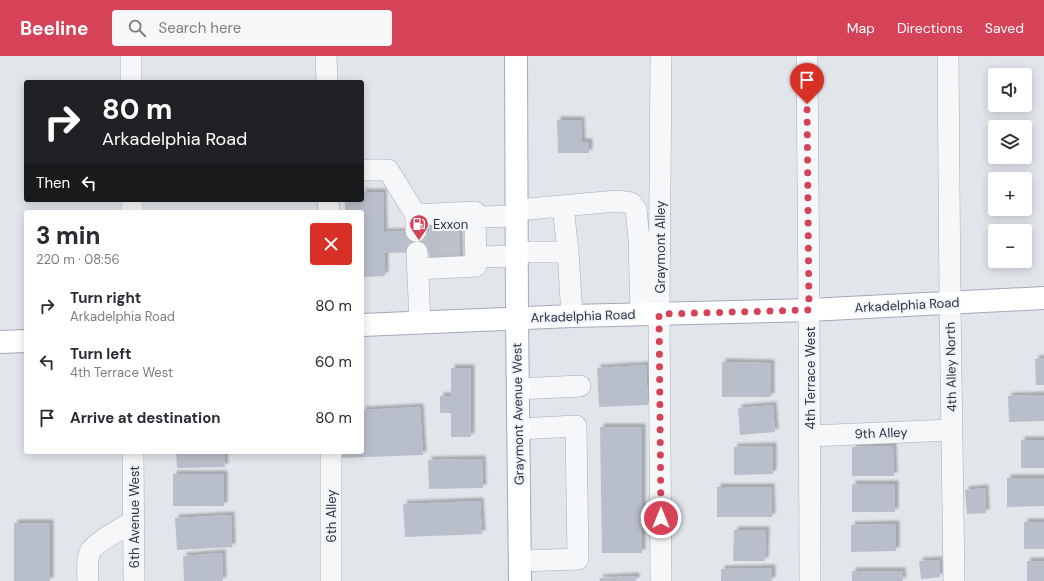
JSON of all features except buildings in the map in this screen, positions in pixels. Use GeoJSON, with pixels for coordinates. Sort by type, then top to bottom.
{"type":"FeatureCollection","features":[{"type":"Feature","properties":{"kind":"main road","name":"Graymont Avenue West"},"geometry":{"type":"LineString","coordinates":[[516,56],[520,571]]}},
{"type":"Feature","properties":{"kind":"main road","name":"Arkadelphia Road"},"geometry":{"type":"LineString","coordinates":[[364,325],[572,316],[809,310],[1044,298]]}},
{"type":"Feature","properties":{"kind":"main road"},"geometry":{"type":"LineString","coordinates":[[0,342],[24,341]]}},
{"type":"Feature","properties":{"kind":"street"},"geometry":{"type":"LineString","coordinates":[[131,56],[131,80]]}},
{"type":"Feature","properties":{"kind":"street"},"geometry":{"type":"LineString","coordinates":[[326,56],[326,80]]}},
{"type":"Feature","properties":{"kind":"street","name":"Graymont Alley"},"geometry":{"type":"LineString","coordinates":[[661,56],[650,314],[661,581]]}},
{"type":"Feature","properties":{"kind":"street","name":"4th Terrace West"},"geometry":{"type":"LineString","coordinates":[[806,56],[810,581]]}},
{"type":"Feature","properties":{"kind":"street","name":"4th Alley North"},"geometry":{"type":"LineString","coordinates":[[948,56],[954,581]]}},
{"type":"Feature","properties":{"kind":"street"},"geometry":{"type":"LineString","coordinates":[[364,170],[388,170],[416,223],[475,212],[470,247],[476,266],[417,260],[420,322]]}},
{"type":"Feature","properties":{"kind":"street"},"geometry":{"type":"LineString","coordinates":[[475,217],[617,201],[631,203],[636,209],[641,291],[650,314]]}},
{"type":"Feature","properties":{"kind":"street"},"geometry":{"type":"LineString","coordinates":[[563,206],[568,252],[572,316]]}},
{"type":"Feature","properties":{"kind":"street"},"geometry":{"type":"LineString","coordinates":[[470,247],[517,254],[568,252]]}},
{"type":"Feature","properties":{"kind":"street"},"geometry":{"type":"LineString","coordinates":[[518,389],[580,386]]}},
{"type":"Feature","properties":{"kind":"street"},"geometry":{"type":"LineString","coordinates":[[518,429],[576,426],[578,558],[520,571]]}},
{"type":"Feature","properties":{"kind":"street","name":"9th Alley"},"geometry":{"type":"LineString","coordinates":[[810,436],[952,430]]}},
{"type":"Feature","properties":{"kind":"street","name":"6th Avenue West"},"geometry":{"type":"LineString","coordinates":[[133,454],[134,581]]}},
{"type":"Feature","properties":{"kind":"street","name":"6th Alley"},"geometry":{"type":"LineString","coordinates":[[331,454],[331,581]]}},
{"type":"Feature","properties":{"kind":"street"},"geometry":{"type":"LineString","coordinates":[[88,581],[88,561],[90,550],[134,520]]}},
{"type":"Feature","properties":{"kind":"tunnel"},"geometry":{"type":"LineString","coordinates":[[417,252],[416,244],[460,242]]}},
{"type":"Feature","properties":{"kind":"place","name":"Exxon"},"geometry":{"type":"Point","coordinates":[419,241]}},
{"type":"Feature","properties":{"kind":"route"},"geometry":{"type":"LineString","coordinates":[[661,518],[659,314],[809,310],[807,104]]}}]}
